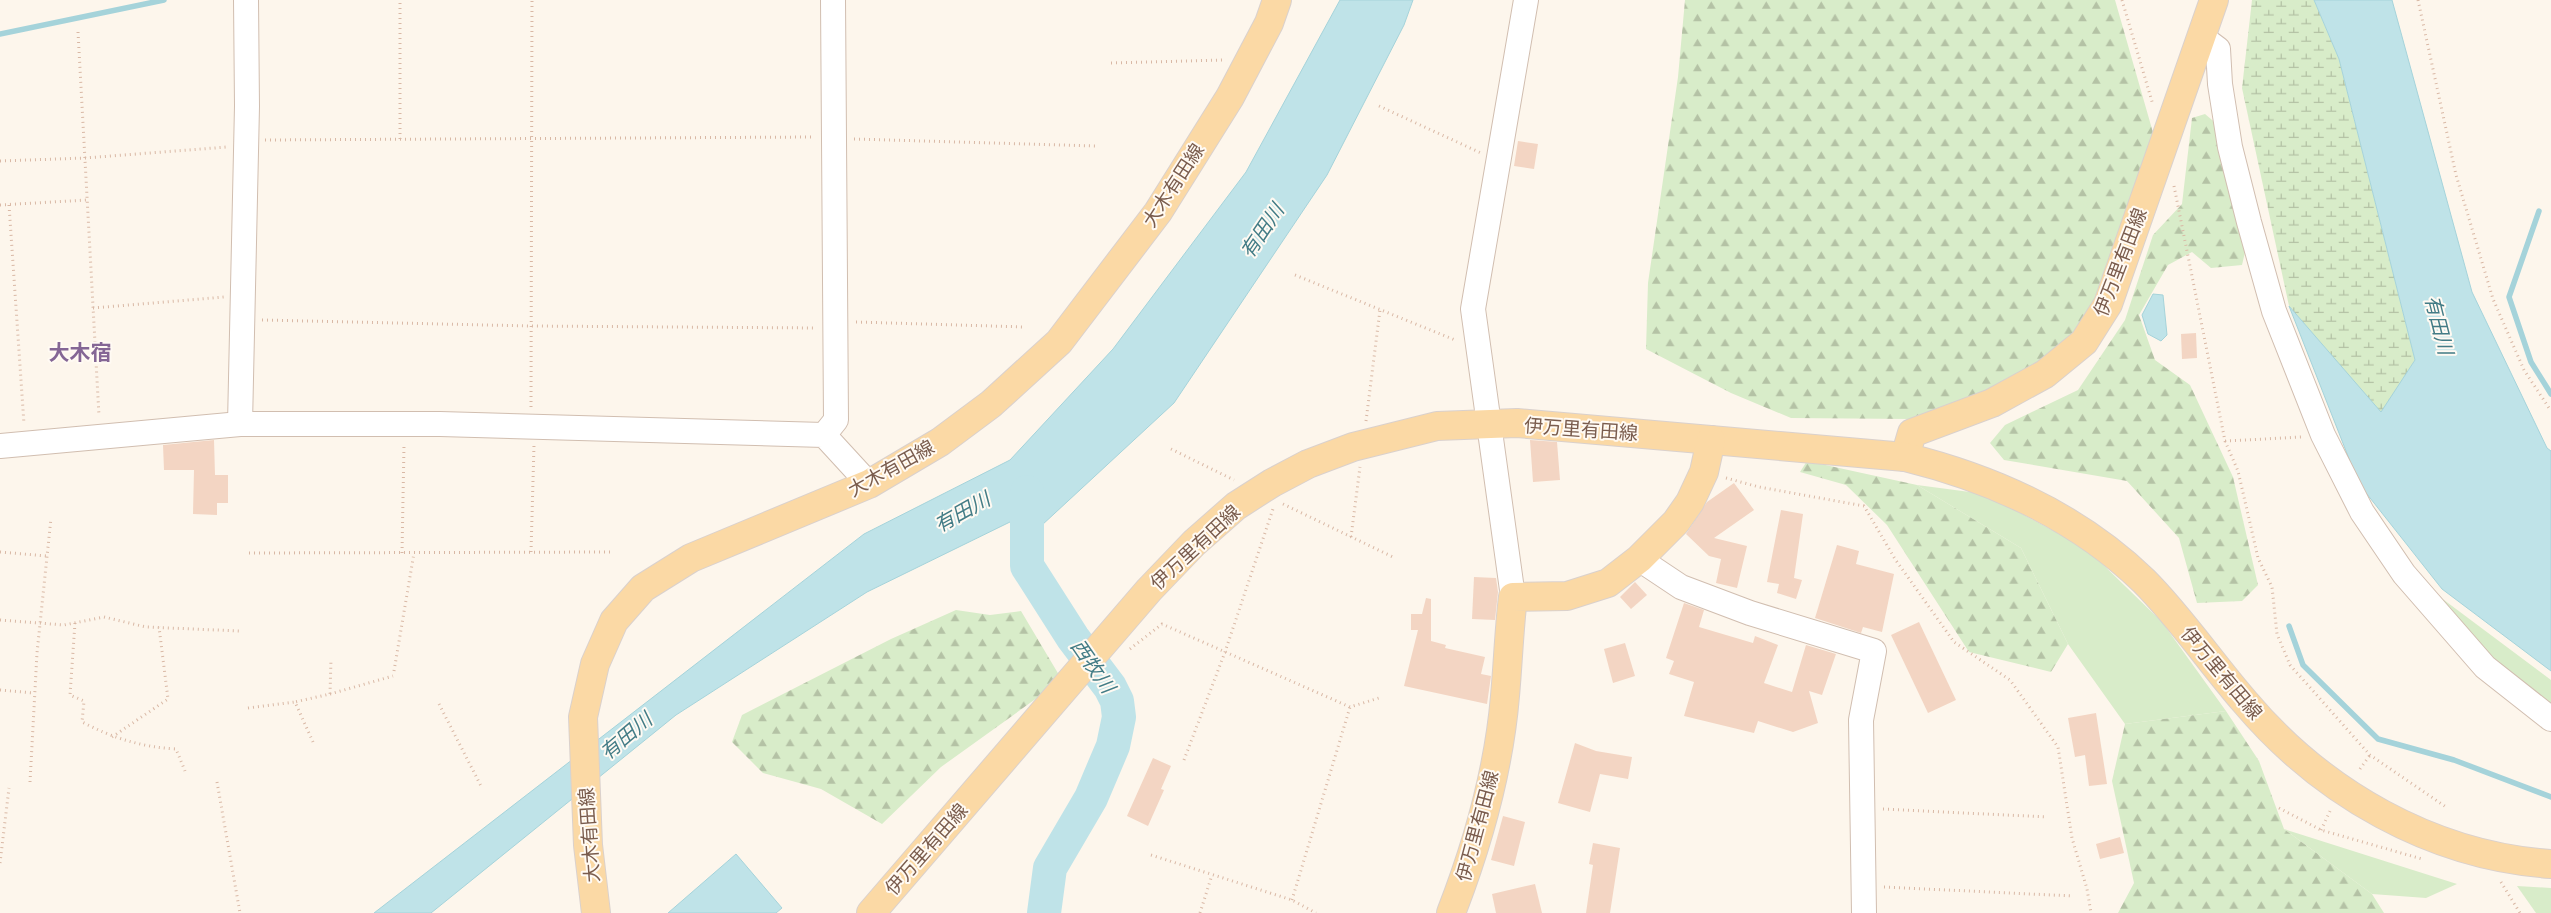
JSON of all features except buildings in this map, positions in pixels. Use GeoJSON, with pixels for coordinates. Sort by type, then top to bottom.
{"type":"FeatureCollection","features":[{"type":"Feature","properties":{"kind":"main road","name":"大木有田線"},"geometry":{"type":"LineString","coordinates":[[596,913],[588,845],[583,717],[595,664],[614,621],[643,588],[691,558],[869,484],[940,442],[992,404],[1059,342],[1158,212],[1230,97],[1269,23],[1277,0]]}},
{"type":"Feature","properties":{"kind":"main road","name":"伊万里有田線"},"geometry":{"type":"LineString","coordinates":[[1905,457],[1912,433],[1992,403],[2045,374],[2084,342],[2108,304],[2214,0]]}},
{"type":"Feature","properties":{"kind":"main road","name":"伊万里有田線"},"geometry":{"type":"LineString","coordinates":[[871,913],[1062,691],[1116,646],[1194,543],[1236,506],[1272,483],[1308,464],[1354,447],[1437,426],[1488,423],[1526,424],[1905,457],[1953,469],[2031,500],[2069,523],[2107,550],[2144,581],[2246,704],[2282,742],[2318,774],[2353,799],[2434,838],[2504,858],[2551,864]]}},
{"type":"Feature","properties":{"kind":"main road"},"geometry":{"type":"LineString","coordinates":[[1513,597],[1567,596],[1608,583],[1639,559],[1676,522],[1690,502],[1704,472],[1711,440]]}},
{"type":"Feature","properties":{"kind":"main road","name":"伊万里有田線"},"geometry":{"type":"LineString","coordinates":[[1451,913],[1465,877],[1491,782],[1505,697],[1513,597]]}},
{"type":"Feature","properties":{"kind":"street"},"geometry":{"type":"LineString","coordinates":[[240,424],[247,116],[246,0]]}},
{"type":"Feature","properties":{"kind":"street"},"geometry":{"type":"LineString","coordinates":[[824,435],[836,420],[834,0]]}},
{"type":"Feature","properties":{"kind":"street"},"geometry":{"type":"LineString","coordinates":[[1513,597],[1473,309],[1526,0]]}},
{"type":"Feature","properties":{"kind":"street"},"geometry":{"type":"LineString","coordinates":[[2202,37],[2218,48],[2220,84],[2230,147],[2274,311],[2323,435],[2362,512],[2404,574],[2485,668],[2551,719]]}},
{"type":"Feature","properties":{"kind":"street"},"geometry":{"type":"LineString","coordinates":[[0,446],[240,424],[440,424],[824,435],[869,484]]}},
{"type":"Feature","properties":{"kind":"street"},"geometry":{"type":"LineString","coordinates":[[1639,559],[1681,587],[1750,613],[1874,651],[1861,720],[1864,913]]}},
{"type":"Feature","properties":{"kind":"path"},"geometry":{"type":"LineString","coordinates":[[400,0],[400,139]]}},
{"type":"Feature","properties":{"kind":"path"},"geometry":{"type":"LineString","coordinates":[[531,409],[532,0]]}},
{"type":"Feature","properties":{"kind":"path"},"geometry":{"type":"LineString","coordinates":[[2122,0],[2164,142]]}},
{"type":"Feature","properties":{"kind":"path"},"geometry":{"type":"LineString","coordinates":[[2418,0],[2456,175],[2493,299],[2524,370],[2551,411]]}},
{"type":"Feature","properties":{"kind":"path"},"geometry":{"type":"LineString","coordinates":[[78,32],[99,424]]}},
{"type":"Feature","properties":{"kind":"path"},"geometry":{"type":"LineString","coordinates":[[1111,63],[1225,60]]}},
{"type":"Feature","properties":{"kind":"path"},"geometry":{"type":"LineString","coordinates":[[1379,106],[1498,160]]}},
{"type":"Feature","properties":{"kind":"path"},"geometry":{"type":"LineString","coordinates":[[256,140],[817,138]]}},
{"type":"Feature","properties":{"kind":"path"},"geometry":{"type":"LineString","coordinates":[[844,139],[1096,146]]}},
{"type":"Feature","properties":{"kind":"path"},"geometry":{"type":"LineString","coordinates":[[0,161],[85,158],[228,147]]}},
{"type":"Feature","properties":{"kind":"path"},"geometry":{"type":"LineString","coordinates":[[2172,180],[2225,441],[2238,471],[2258,558],[2272,587],[2277,634],[2290,665],[2370,755],[2446,807]]}},
{"type":"Feature","properties":{"kind":"path"},"geometry":{"type":"LineString","coordinates":[[0,205],[88,200]]}},
{"type":"Feature","properties":{"kind":"path"},"geometry":{"type":"LineString","coordinates":[[9,205],[25,432]]}},
{"type":"Feature","properties":{"kind":"path"},"geometry":{"type":"LineString","coordinates":[[1295,275],[1454,340]]}},
{"type":"Feature","properties":{"kind":"path"},"geometry":{"type":"LineString","coordinates":[[93,308],[227,297]]}},
{"type":"Feature","properties":{"kind":"path"},"geometry":{"type":"LineString","coordinates":[[256,320],[531,326],[819,328]]}},
{"type":"Feature","properties":{"kind":"path"},"geometry":{"type":"LineString","coordinates":[[854,322],[1025,327]]}},
{"type":"Feature","properties":{"kind":"path"},"geometry":{"type":"LineString","coordinates":[[2225,441],[2323,435]]}},
{"type":"Feature","properties":{"kind":"path"},"geometry":{"type":"LineString","coordinates":[[402,553],[404,437]]}},
{"type":"Feature","properties":{"kind":"path"},"geometry":{"type":"LineString","coordinates":[[531,552],[534,437]]}},
{"type":"Feature","properties":{"kind":"path"},"geometry":{"type":"LineString","coordinates":[[1704,472],[1759,487],[1864,506],[1895,559],[1954,642],[2010,680],[2058,746],[2072,838],[2087,890],[2091,913]]}},
{"type":"Feature","properties":{"kind":"path"},"geometry":{"type":"LineString","coordinates":[[1184,760],[1225,652],[1276,500]]}},
{"type":"Feature","properties":{"kind":"path"},"geometry":{"type":"LineString","coordinates":[[30,782],[34,693],[52,518]]}},
{"type":"Feature","properties":{"kind":"path"},"geometry":{"type":"LineString","coordinates":[[0,552],[47,556]]}},
{"type":"Feature","properties":{"kind":"path"},"geometry":{"type":"LineString","coordinates":[[249,553],[612,552]]}},
{"type":"Feature","properties":{"kind":"path"},"geometry":{"type":"LineString","coordinates":[[394,671],[414,553]]}},
{"type":"Feature","properties":{"kind":"path"},"geometry":{"type":"LineString","coordinates":[[0,620],[64,625],[104,617],[146,627],[240,631]]}},
{"type":"Feature","properties":{"kind":"path"},"geometry":{"type":"LineString","coordinates":[[75,623],[70,696],[84,701],[82,722],[112,737],[157,748],[176,749],[185,771]]}},
{"type":"Feature","properties":{"kind":"path"},"geometry":{"type":"LineString","coordinates":[[1116,646],[1162,624],[1350,707],[1379,698]]}},
{"type":"Feature","properties":{"kind":"path"},"geometry":{"type":"LineString","coordinates":[[112,737],[168,699],[159,627]]}},
{"type":"Feature","properties":{"kind":"path"},"geometry":{"type":"LineString","coordinates":[[330,694],[331,659]]}},
{"type":"Feature","properties":{"kind":"path"},"geometry":{"type":"LineString","coordinates":[[248,708],[294,702],[393,676]]}},
{"type":"Feature","properties":{"kind":"path"},"geometry":{"type":"LineString","coordinates":[[0,690],[34,693]]}},
{"type":"Feature","properties":{"kind":"path"},"geometry":{"type":"LineString","coordinates":[[294,702],[313,742]]}},
{"type":"Feature","properties":{"kind":"path"},"geometry":{"type":"LineString","coordinates":[[439,704],[481,786]]}},
{"type":"Feature","properties":{"kind":"path"},"geometry":{"type":"LineString","coordinates":[[1292,900],[1350,707]]}},
{"type":"Feature","properties":{"kind":"path"},"geometry":{"type":"LineString","coordinates":[[2360,769],[2370,755]]}},
{"type":"Feature","properties":{"kind":"path"},"geometry":{"type":"LineString","coordinates":[[217,782],[240,913]]}},
{"type":"Feature","properties":{"kind":"path"},"geometry":{"type":"LineString","coordinates":[[0,862],[9,788]]}},
{"type":"Feature","properties":{"kind":"path"},"geometry":{"type":"LineString","coordinates":[[2279,808],[2321,830],[2431,861]]}},
{"type":"Feature","properties":{"kind":"path"},"geometry":{"type":"LineString","coordinates":[[1878,809],[2047,817]]}},
{"type":"Feature","properties":{"kind":"path"},"geometry":{"type":"LineString","coordinates":[[2321,830],[2331,809]]}},
{"type":"Feature","properties":{"kind":"path"},"geometry":{"type":"LineString","coordinates":[[1151,855],[1292,900],[1316,913]]}},
{"type":"Feature","properties":{"kind":"path"},"geometry":{"type":"LineString","coordinates":[[1200,913],[1212,875]]}},
{"type":"Feature","properties":{"kind":"path"},"geometry":{"type":"LineString","coordinates":[[2497,879],[2504,883],[2520,913]]}},
{"type":"Feature","properties":{"kind":"path"},"geometry":{"type":"LineString","coordinates":[[1882,886],[2073,896]]}},
{"type":"Feature","properties":{"kind":"green space"},"geometry":{"type":"Polygon","coordinates":[[[1685,0],[2115,0],[2154,136],[2107,288],[2074,336],[1998,390],[1910,419],[1791,418],[1731,393],[1646,349],[1648,283],[1678,77],[1685,0]]]}},
{"type":"Feature","properties":{"kind":"green space"},"geometry":{"type":"Polygon","coordinates":[[[2252,0],[2314,0],[2339,59],[2415,360],[2381,413],[2289,306],[2242,88],[2252,0]]]}},
{"type":"Feature","properties":{"kind":"green space"},"geometry":{"type":"Polygon","coordinates":[[[2205,114],[2218,125],[2247,244],[2242,265],[2211,268],[2192,252],[2168,265],[2139,315],[2155,360],[2190,385],[2233,477],[2258,585],[2242,601],[2197,603],[2179,538],[2127,481],[2004,460],[1990,443],[2005,425],[2078,390],[2125,320],[2153,235],[2182,204],[2192,118],[2205,114]]]}},
{"type":"Feature","properties":{"kind":"green space"},"geometry":{"type":"Polygon","coordinates":[[[1807,461],[1917,485],[2021,548],[2068,644],[2051,672],[1969,652],[1887,525],[1846,485],[1800,472],[1807,461]]]}},
{"type":"Feature","properties":{"kind":"green space"},"geometry":{"type":"Polygon","coordinates":[[[1917,485],[1985,494],[2087,549],[2162,622],[2226,711],[2125,724],[2068,644],[2021,548],[1917,485]]]}},
{"type":"Feature","properties":{"kind":"green space"},"geometry":{"type":"Polygon","coordinates":[[[2440,597],[2551,680],[2551,709],[2496,666],[2440,597]]]}},
{"type":"Feature","properties":{"kind":"green space"},"geometry":{"type":"Polygon","coordinates":[[[956,610],[990,615],[1021,611],[1062,680],[941,767],[882,824],[821,789],[763,773],[732,742],[742,715],[891,639],[956,610]]]}},
{"type":"Feature","properties":{"kind":"green space"},"geometry":{"type":"Polygon","coordinates":[[[2226,711],[2259,761],[2284,829],[2372,894],[2384,913],[2118,913],[2134,883],[2112,781],[2125,724],[2226,711]]]}},
{"type":"Feature","properties":{"kind":"green space"},"geometry":{"type":"Polygon","coordinates":[[[2284,829],[2457,884],[2426,898],[2372,894],[2284,829]]]}},
{"type":"Feature","properties":{"kind":"green space"},"geometry":{"type":"Polygon","coordinates":[[[2517,886],[2551,888],[2551,913],[2536,913],[2517,886]]]}},
{"type":"Feature","properties":{"kind":"water","name":"有田川"},"geometry":{"type":"Polygon","coordinates":[[[1340,0],[1413,0],[1404,25],[1327,175],[1174,403],[1028,538],[1012,521],[867,592],[676,715],[431,913],[374,913],[864,534],[1010,460],[1113,349],[1246,172],[1340,0]]]}},
{"type":"Feature","properties":{"kind":"water","name":"有田川"},"geometry":{"type":"Polygon","coordinates":[[[2314,0],[2392,0],[2472,292],[2547,448],[2551,451],[2551,671],[2442,589],[2359,484],[2289,306],[2381,412],[2415,360],[2339,59],[2314,0]]]}},
{"type":"Feature","properties":{"kind":"water"},"geometry":{"type":"Polygon","coordinates":[[[2153,294],[2163,295],[2167,335],[2161,341],[2148,334],[2142,315],[2153,294]]]}},
{"type":"Feature","properties":{"kind":"water"},"geometry":{"type":"Polygon","coordinates":[[[736,854],[782,908],[776,913],[668,913],[736,854]]]}},
{"type":"Feature","properties":{"kind":"waterway"},"geometry":{"type":"LineString","coordinates":[[0,34],[164,0]]}},
{"type":"Feature","properties":{"kind":"waterway"},"geometry":{"type":"LineString","coordinates":[[2539,211],[2509,297],[2531,362],[2551,394]]}},
{"type":"Feature","properties":{"kind":"waterway","name":"西牧川"},"geometry":{"type":"LineString","coordinates":[[1027,492],[1027,566],[1073,638],[1110,687],[1117,701],[1119,717],[1113,746],[1091,798],[1050,868],[1044,913]]}},
{"type":"Feature","properties":{"kind":"waterway"},"geometry":{"type":"LineString","coordinates":[[2289,626],[2303,665],[2378,739],[2454,760],[2551,797]]}},
{"type":"Feature","properties":{"kind":"district","name":"大木宿"},"geometry":{"type":"Point","coordinates":[80,353]}}]}
